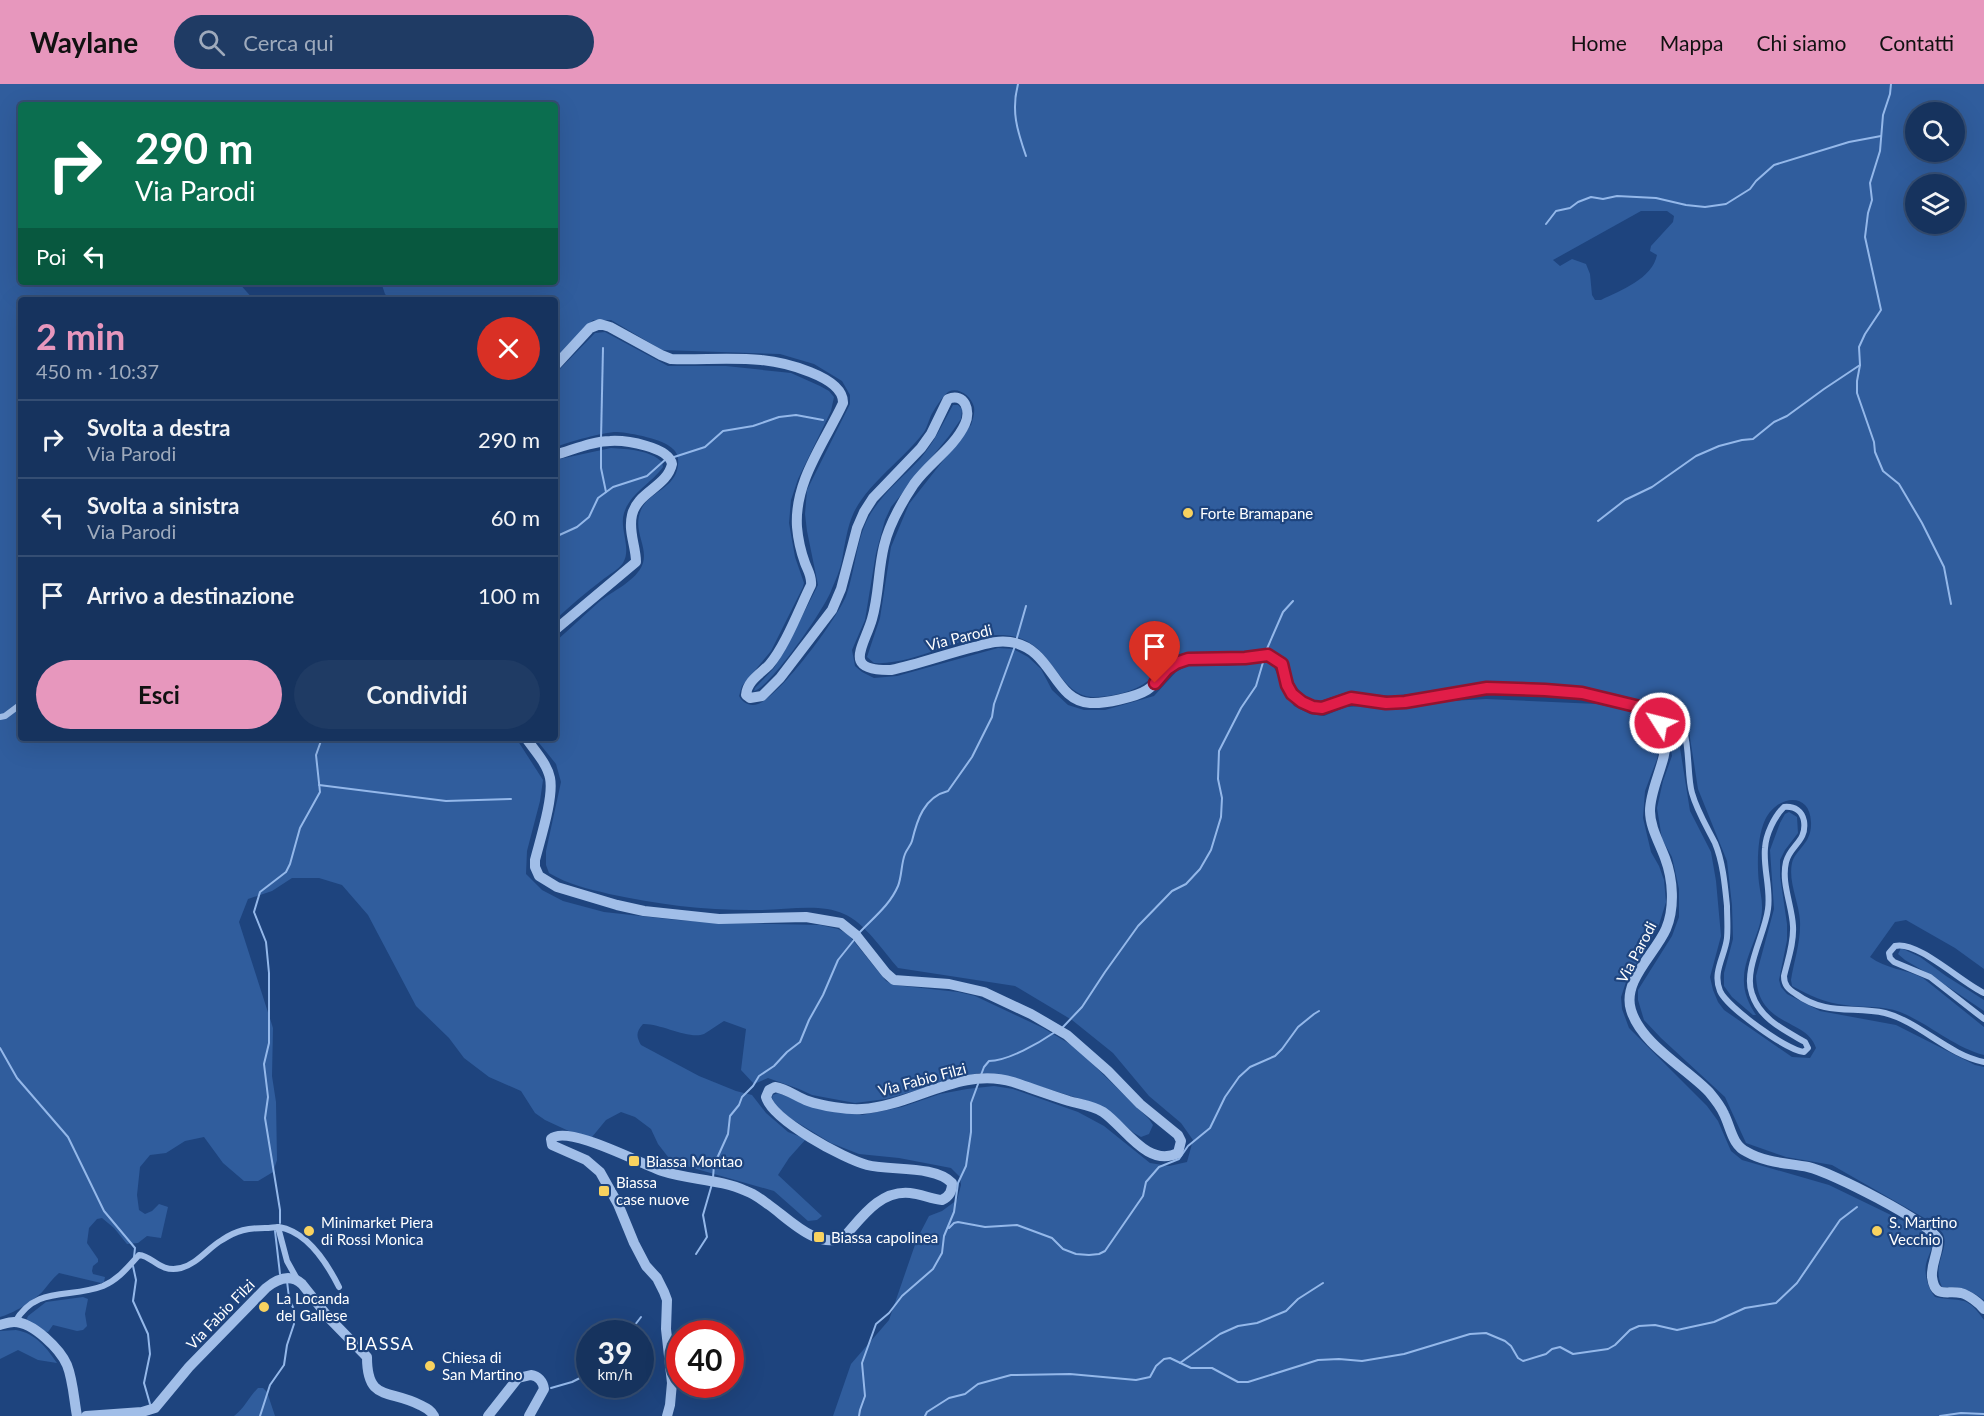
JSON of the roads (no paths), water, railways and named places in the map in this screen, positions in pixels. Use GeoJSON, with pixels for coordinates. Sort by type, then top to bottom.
{"type":"FeatureCollection","features":[{"type":"Feature","properties":{"kind":"street","name":"Via Parodi"},"geometry":{"type":"LineString","coordinates":[[558,363],[590,328],[600,324],[671,359],[762,360],[782,364],[824,378],[837,387],[842,394],[843,403],[809,469],[798,503],[797,526],[801,550],[811,576],[811,585],[777,653],[748,687],[746,693],[750,698],[762,696],[780,678],[832,610],[841,590],[856,528],[864,512],[873,498],[921,448],[931,434],[948,399],[954,397],[962,400],[968,407],[968,417],[964,426],[916,482],[895,517],[884,545],[874,612],[859,653],[862,662],[875,671],[891,670],[992,642],[1011,642],[1037,654],[1059,686],[1078,700],[1089,704],[1125,698],[1147,691],[1167,669],[1188,659],[1245,658],[1268,655],[1282,664],[1287,685],[1292,694],[1313,707],[1322,708],[1351,698],[1386,703],[1405,702],[1487,688],[1582,693],[1650,711],[1660,723],[1666,747],[1653,787],[1650,809],[1653,830],[1669,874],[1671,912],[1666,929],[1631,990],[1630,1009],[1634,1018],[1656,1047],[1708,1092],[1724,1114],[1735,1143],[1739,1147],[1765,1159],[1819,1170],[1899,1210],[1927,1227],[1938,1239],[1932,1273],[1937,1290],[1963,1293],[1984,1310]]}},
{"type":"Feature","properties":{"kind":"street"},"geometry":{"type":"LineString","coordinates":[[558,454],[611,440],[659,450],[669,456],[672,464],[668,475],[641,497],[632,514],[630,528],[636,562],[558,627]]}},
{"type":"Feature","properties":{"kind":"street"},"geometry":{"type":"LineString","coordinates":[[0,717],[18,706]]}},
{"type":"Feature","properties":{"kind":"street"},"geometry":{"type":"LineString","coordinates":[[1650,711],[1665,706],[1678,714],[1686,741],[1691,792],[1721,862],[1727,905],[1727,939],[1717,976],[1725,1000],[1782,1043],[1800,1052],[1808,1048],[1805,1042],[1763,1014],[1757,1007],[1750,984],[1750,976],[1769,906],[1765,848],[1776,817],[1784,807],[1789,806],[1802,814],[1804,824],[1803,837],[1789,854],[1785,873],[1793,924],[1793,939],[1784,980],[1788,989],[1800,998],[1820,1006],[1842,1011],[1884,1013],[1899,1018],[1946,1045],[1984,1062]]}},
{"type":"Feature","properties":{"kind":"street","name":"Via Fabio Filzi"},"geometry":{"type":"LineString","coordinates":[[528,741],[543,762],[550,777],[550,793],[535,860],[537,872],[546,881],[568,892],[644,911],[719,919],[806,917],[841,923],[856,935],[894,980],[949,984],[984,992],[1031,1014],[1067,1035],[1108,1071],[1140,1104],[1178,1135],[1181,1141],[1178,1153],[1172,1156],[1156,1155],[1140,1146],[1103,1112],[1009,1081],[992,1079],[962,1081],[895,1102],[860,1109],[814,1102],[775,1087],[769,1090],[766,1097],[771,1107],[800,1131],[868,1165],[935,1173],[944,1176],[951,1183],[950,1195],[942,1200],[899,1193],[880,1200],[845,1236],[829,1240],[804,1231],[744,1189],[661,1171],[619,1152],[589,1142],[563,1135],[555,1136],[551,1140],[552,1145],[586,1160],[600,1172],[618,1204],[646,1266],[657,1278],[664,1292],[667,1300],[666,1329],[672,1383],[667,1416]]}},
{"type":"Feature","properties":{"kind":"street"},"geometry":{"type":"LineString","coordinates":[[1984,993],[1907,946],[1894,946],[1889,953],[1894,962],[1930,977],[1984,1019]]}},
{"type":"Feature","properties":{"kind":"street"},"geometry":{"type":"LineString","coordinates":[[278,1227],[287,1261],[297,1279],[329,1318],[367,1357],[367,1370],[373,1387],[416,1403],[432,1412],[434,1416]]}},
{"type":"Feature","properties":{"kind":"street"},"geometry":{"type":"LineString","coordinates":[[15,1322],[27,1307],[43,1296],[90,1290],[103,1286],[119,1277],[139,1255],[159,1266],[182,1268],[198,1259],[223,1239],[246,1229],[278,1227],[294,1233],[306,1241],[330,1268],[339,1287]]}},
{"type":"Feature","properties":{"kind":"street","name":"Via Fabio Filzi"},"geometry":{"type":"LineString","coordinates":[[86,1416],[142,1412],[155,1408],[189,1367],[266,1288],[281,1278],[297,1279]]}},
{"type":"Feature","properties":{"kind":"street"},"geometry":{"type":"LineString","coordinates":[[0,1325],[15,1322],[38,1332],[61,1352],[68,1367],[77,1416]]}},
{"type":"Feature","properties":{"kind":"street"},"geometry":{"type":"LineString","coordinates":[[488,1416],[518,1378],[531,1375],[539,1378],[544,1389],[529,1416]]}},
{"type":"Feature","properties":{"kind":"waterway"},"geometry":{"type":"LineString","coordinates":[[1018,84],[1015,103],[1016,120],[1026,156]]}},
{"type":"Feature","properties":{"kind":"waterway"},"geometry":{"type":"LineString","coordinates":[[1891,84],[1883,115],[1880,151],[1870,183],[1872,200],[1865,237],[1881,310],[1859,347],[1857,393],[1883,471],[1899,484],[1944,567],[1951,604]]}},
{"type":"Feature","properties":{"kind":"waterway"},"geometry":{"type":"LineString","coordinates":[[1546,224],[1556,211],[1570,208],[1591,197],[1603,199],[1617,196],[1656,198],[1705,207],[1726,204],[1750,189],[1774,165],[1849,142],[1881,136]]}},
{"type":"Feature","properties":{"kind":"waterway"},"geometry":{"type":"LineString","coordinates":[[601,439],[603,348]]}},
{"type":"Feature","properties":{"kind":"waterway"},"geometry":{"type":"LineString","coordinates":[[1598,521],[1625,500],[1652,487],[1696,456],[1719,446],[1753,439],[1774,422],[1787,416],[1860,365]]}},
{"type":"Feature","properties":{"kind":"waterway"},"geometry":{"type":"LineString","coordinates":[[671,458],[705,447],[723,431],[796,415],[823,420]]}},
{"type":"Feature","properties":{"kind":"waterway"},"geometry":{"type":"LineString","coordinates":[[601,444],[601,468],[606,492]]}},
{"type":"Feature","properties":{"kind":"waterway"},"geometry":{"type":"LineString","coordinates":[[558,536],[577,527],[589,517],[598,498],[613,487],[647,476],[666,459]]}},
{"type":"Feature","properties":{"kind":"waterway"},"geometry":{"type":"LineString","coordinates":[[1266,651],[1283,612],[1293,601]]}},
{"type":"Feature","properties":{"kind":"waterway"},"geometry":{"type":"LineString","coordinates":[[1016,641],[1026,606]]}},
{"type":"Feature","properties":{"kind":"waterway"},"geometry":{"type":"LineString","coordinates":[[859,933],[895,893],[905,854],[923,810],[933,798],[948,791],[972,757],[992,717],[994,704],[1015,646]]}},
{"type":"Feature","properties":{"kind":"waterway"},"geometry":{"type":"LineString","coordinates":[[1063,1027],[1082,1007],[1138,926],[1172,891],[1186,884],[1200,869],[1211,850],[1221,817],[1222,798],[1218,779],[1219,751],[1241,708],[1256,686],[1264,659]]}},
{"type":"Feature","properties":{"kind":"waterway"},"geometry":{"type":"LineString","coordinates":[[280,1223],[280,1210],[265,1118],[268,1097],[264,1064],[269,1043],[269,973],[266,942],[254,912],[260,892],[286,872],[300,828],[320,792],[316,755],[321,741]]}},
{"type":"Feature","properties":{"kind":"waterway"},"geometry":{"type":"LineString","coordinates":[[319,785],[446,801],[511,799]]}},
{"type":"Feature","properties":{"kind":"waterway"},"geometry":{"type":"LineString","coordinates":[[713,1178],[714,1165],[728,1134],[730,1116],[759,1076],[774,1066],[800,1042],[838,960],[854,940]]}},
{"type":"Feature","properties":{"kind":"waterway"},"geometry":{"type":"LineString","coordinates":[[949,1228],[958,1222],[985,1227],[1017,1225],[1052,1238],[1063,1249],[1076,1254],[1099,1254],[1105,1251],[1143,1196],[1146,1182],[1159,1167],[1179,1159],[1188,1146],[1210,1128],[1225,1097],[1239,1077],[1250,1067],[1275,1056],[1298,1027],[1319,1011]]}},
{"type":"Feature","properties":{"kind":"waterway"},"geometry":{"type":"LineString","coordinates":[[981,1075],[989,1061],[1014,1055],[1055,1032]]}},
{"type":"Feature","properties":{"kind":"waterway"},"geometry":{"type":"LineString","coordinates":[[0,1048],[17,1078],[68,1137],[104,1211],[135,1248],[134,1257]]}},
{"type":"Feature","properties":{"kind":"waterway"},"geometry":{"type":"LineString","coordinates":[[859,1416],[865,1396],[862,1363],[876,1324],[889,1313],[902,1296],[933,1269],[942,1253],[944,1236],[954,1212],[958,1183],[966,1166],[971,1132],[971,1103],[978,1084]]}},
{"type":"Feature","properties":{"kind":"waterway"},"geometry":{"type":"LineString","coordinates":[[696,1254],[707,1237],[703,1215],[712,1184]]}},
{"type":"Feature","properties":{"kind":"waterway"},"geometry":{"type":"LineString","coordinates":[[925,1416],[927,1412],[949,1398],[965,1394],[978,1384],[1011,1375],[1070,1374],[1136,1380],[1150,1377],[1156,1366],[1164,1359],[1170,1358],[1191,1368],[1212,1368],[1238,1382],[1248,1382],[1318,1360],[1362,1361],[1404,1354],[1470,1334],[1486,1333],[1505,1341],[1523,1361],[1560,1347],[1573,1354],[1608,1349],[1630,1330],[1639,1326],[1655,1325],[1677,1330],[1714,1322],[1745,1308],[1776,1303],[1797,1283],[1840,1220],[1857,1207]]}},
{"type":"Feature","properties":{"kind":"waterway"},"geometry":{"type":"LineString","coordinates":[[275,1231],[280,1274]]}},
{"type":"Feature","properties":{"kind":"waterway"},"geometry":{"type":"LineString","coordinates":[[133,1266],[136,1280],[133,1301],[148,1334],[150,1354],[144,1383],[150,1404]]}},
{"type":"Feature","properties":{"kind":"waterway"},"geometry":{"type":"LineString","coordinates":[[260,1416],[270,1385],[284,1365],[287,1345],[294,1324],[294,1310],[289,1298],[287,1281]]}},
{"type":"Feature","properties":{"kind":"waterway"},"geometry":{"type":"LineString","coordinates":[[1180,1363],[1220,1334],[1286,1311],[1298,1299],[1323,1283]]}},
{"type":"Feature","properties":{"kind":"waterway"},"geometry":{"type":"LineString","coordinates":[[551,1388],[576,1380]]}},
{"type":"Feature","properties":{"kind":"waterway"},"geometry":{"type":"LineString","coordinates":[[1940,1416],[1961,1413],[1984,1414]]}},
{"type":"Feature","properties":{"kind":"place","name":"Forte Bramapane"},"geometry":{"type":"Point","coordinates":[1188,513]}},
{"type":"Feature","properties":{"kind":"place","name":"Biassa Montao"},"geometry":{"type":"Point","coordinates":[634,1161]}},
{"type":"Feature","properties":{"kind":"place","name":"Biassa case nuove"},"geometry":{"type":"Point","coordinates":[604,1191]}},
{"type":"Feature","properties":{"kind":"place","name":"Minimarket Piera di Rossi Monica"},"geometry":{"type":"Point","coordinates":[309,1231]}},
{"type":"Feature","properties":{"kind":"place","name":"S. Martino Vecchio"},"geometry":{"type":"Point","coordinates":[1877,1231]}},
{"type":"Feature","properties":{"kind":"place","name":"Biassa capolinea"},"geometry":{"type":"Point","coordinates":[819,1237]}},
{"type":"Feature","properties":{"kind":"place","name":"La Locanda del Gallese"},"geometry":{"type":"Point","coordinates":[264,1307]}},
{"type":"Feature","properties":{"kind":"place","name":"Chiesa di San Martino"},"geometry":{"type":"Point","coordinates":[430,1366]}},
{"type":"Feature","properties":{"kind":"district","name":"BIASSA"},"geometry":{"type":"Point","coordinates":[380,1343]}}]}
